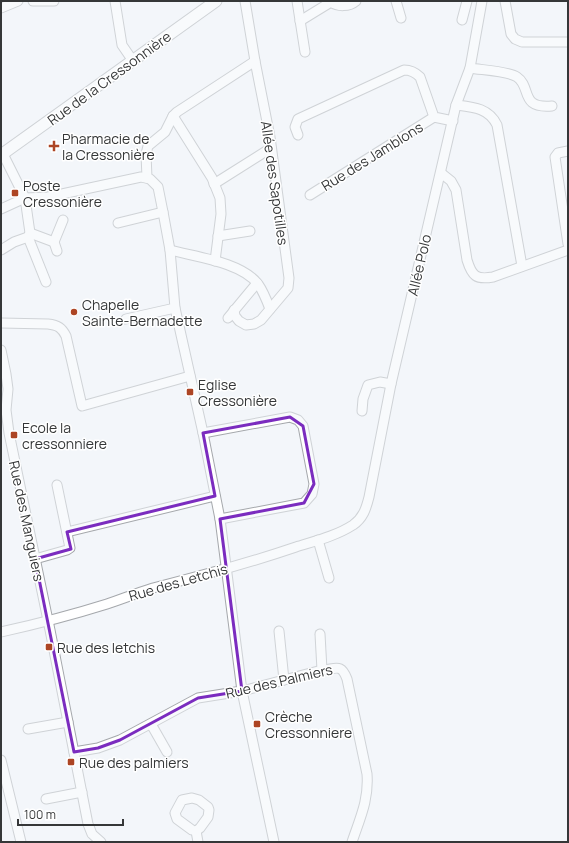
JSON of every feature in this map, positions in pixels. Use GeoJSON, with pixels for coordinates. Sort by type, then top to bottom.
{"type":"FeatureCollection","features":[{"type":"Feature","properties":{"kind":"main road","name":"Rue de la Cressonnière"},"geometry":{"type":"LineString","coordinates":[[2,154],[216,1]]}},
{"type":"Feature","properties":{"kind":"street"},"geometry":{"type":"LineString","coordinates":[[1,8],[18,1]]}},
{"type":"Feature","properties":{"kind":"street"},"geometry":{"type":"LineString","coordinates":[[33,1],[54,1]]}},
{"type":"Feature","properties":{"kind":"street"},"geometry":{"type":"LineString","coordinates":[[115,1],[122,45],[132,61]]}},
{"type":"Feature","properties":{"kind":"street","name":"Allée des Sapotilles"},"geometry":{"type":"LineString","coordinates":[[234,310],[235,316],[239,321],[246,325],[254,324],[261,320],[288,288],[290,278],[271,148],[245,1]]}},
{"type":"Feature","properties":{"kind":"street"},"geometry":{"type":"LineString","coordinates":[[297,1],[305,52]]}},
{"type":"Feature","properties":{"kind":"street"},"geometry":{"type":"LineString","coordinates":[[300,22],[331,1],[334,4],[343,6],[351,5],[356,1]]}},
{"type":"Feature","properties":{"kind":"street"},"geometry":{"type":"LineString","coordinates":[[396,1],[402,18]]}},
{"type":"Feature","properties":{"kind":"street"},"geometry":{"type":"LineString","coordinates":[[462,20],[467,1]]}},
{"type":"Feature","properties":{"kind":"street","name":"Allée Polo"},"geometry":{"type":"LineString","coordinates":[[352,526],[360,519],[366,509],[391,384],[456,105],[470,68],[482,1]]}},
{"type":"Feature","properties":{"kind":"street"},"geometry":{"type":"LineString","coordinates":[[505,1],[511,34],[515,39],[522,42],[568,42]]}},
{"type":"Feature","properties":{"kind":"street"},"geometry":{"type":"LineString","coordinates":[[147,178],[146,154],[148,146],[165,132],[173,116],[255,61]]}},
{"type":"Feature","properties":{"kind":"street"},"geometry":{"type":"LineString","coordinates":[[470,68],[512,75],[522,82],[526,95],[532,102],[542,107],[552,106]]}},
{"type":"Feature","properties":{"kind":"street","name":"Rue des Jamblons"},"geometry":{"type":"LineString","coordinates":[[298,134],[295,127],[298,119],[404,70],[417,73],[420,77],[434,117]]}},
{"type":"Feature","properties":{"kind":"street"},"geometry":{"type":"LineString","coordinates":[[456,105],[471,106],[481,109],[489,113],[494,118],[497,125],[522,266]]}},
{"type":"Feature","properties":{"kind":"street"},"geometry":{"type":"LineString","coordinates":[[173,116],[214,184],[220,198],[221,214],[215,261]]}},
{"type":"Feature","properties":{"kind":"street","name":"Rue des Jamblons"},"geometry":{"type":"LineString","coordinates":[[310,195],[434,117],[453,121]]}},
{"type":"Feature","properties":{"kind":"street"},"geometry":{"type":"LineString","coordinates":[[214,184],[271,148]]}},
{"type":"Feature","properties":{"kind":"street"},"geometry":{"type":"LineString","coordinates":[[568,151],[558,153],[555,157],[568,244]]}},
{"type":"Feature","properties":{"kind":"street"},"geometry":{"type":"LineString","coordinates":[[2,154],[25,198],[29,235],[46,282]]}},
{"type":"Feature","properties":{"kind":"street"},"geometry":{"type":"LineString","coordinates":[[441,173],[451,181],[456,190],[467,260],[469,269],[475,276],[483,279],[493,277],[568,250]]}},
{"type":"Feature","properties":{"kind":"street"},"geometry":{"type":"LineString","coordinates":[[1,209],[25,198],[48,197],[141,177],[153,181],[158,187],[170,250],[175,308],[220,519],[242,691],[274,842]]}},
{"type":"Feature","properties":{"kind":"street"},"geometry":{"type":"LineString","coordinates":[[118,223],[163,212]]}},
{"type":"Feature","properties":{"kind":"street"},"geometry":{"type":"LineString","coordinates":[[57,251],[54,242],[63,220]]}},
{"type":"Feature","properties":{"kind":"street"},"geometry":{"type":"LineString","coordinates":[[218,236],[250,231]]}},
{"type":"Feature","properties":{"kind":"street"},"geometry":{"type":"LineString","coordinates":[[1,250],[29,235],[54,242]]}},
{"type":"Feature","properties":{"kind":"street"},"geometry":{"type":"LineString","coordinates":[[170,250],[235,267],[246,273],[257,283],[270,309]]}},
{"type":"Feature","properties":{"kind":"street"},"geometry":{"type":"LineString","coordinates":[[228,318],[257,283]]}},
{"type":"Feature","properties":{"kind":"street"},"geometry":{"type":"LineString","coordinates":[[126,319],[175,308]]}},
{"type":"Feature","properties":{"kind":"street"},"geometry":{"type":"LineString","coordinates":[[1,323],[48,324],[56,325],[62,329],[66,336],[85,405],[190,376]]}},
{"type":"Feature","properties":{"kind":"street","name":"Rue des Manguiers"},"geometry":{"type":"LineString","coordinates":[[1,350],[9,433],[88,824],[92,834],[99,842]]}},
{"type":"Feature","properties":{"kind":"street"},"geometry":{"type":"LineString","coordinates":[[362,411],[363,399],[368,384],[380,382],[391,384]]}},
{"type":"Feature","properties":{"kind":"street"},"geometry":{"type":"LineString","coordinates":[[203,434],[290,417],[298,420],[303,426],[314,484],[312,494],[304,503],[220,519]]}},
{"type":"Feature","properties":{"kind":"street"},"geometry":{"type":"LineString","coordinates":[[35,559],[69,549],[70,546],[57,485]]}},
{"type":"Feature","properties":{"kind":"street"},"geometry":{"type":"LineString","coordinates":[[67,532],[216,496]]}},
{"type":"Feature","properties":{"kind":"street","name":"Rue des Letchis"},"geometry":{"type":"LineString","coordinates":[[1,632],[48,621],[108,604],[140,592],[227,569],[318,540],[352,526]]}},
{"type":"Feature","properties":{"kind":"street"},"geometry":{"type":"LineString","coordinates":[[318,540],[329,578]]}},
{"type":"Feature","properties":{"kind":"street"},"geometry":{"type":"LineString","coordinates":[[279,631],[284,680]]}},
{"type":"Feature","properties":{"kind":"street"},"geometry":{"type":"LineString","coordinates":[[320,634],[322,670]]}},
{"type":"Feature","properties":{"kind":"street","name":"Rue des Palmiers"},"geometry":{"type":"LineString","coordinates":[[74,752],[98,748],[120,740],[198,698],[242,691],[322,670],[336,667],[341,668],[347,679],[367,774],[367,798],[352,842]]}},
{"type":"Feature","properties":{"kind":"street"},"geometry":{"type":"LineString","coordinates":[[28,729],[68,722]]}},
{"type":"Feature","properties":{"kind":"street"},"geometry":{"type":"LineString","coordinates":[[151,724],[167,752]]}},
{"type":"Feature","properties":{"kind":"street"},"geometry":{"type":"LineString","coordinates":[[1,760],[21,842]]}},
{"type":"Feature","properties":{"kind":"street"},"geometry":{"type":"LineString","coordinates":[[46,799],[82,792]]}},
{"type":"Feature","properties":{"kind":"street"},"geometry":{"type":"LineString","coordinates":[[1,800],[10,798]]}},
{"type":"Feature","properties":{"kind":"street"},"geometry":{"type":"LineString","coordinates":[[196,830],[198,842]]}},
{"type":"Feature","properties":{"kind":"highlighted area"},"geometry":{"type":"Polygon","coordinates":[[[290,417],[303,426],[314,484],[304,503],[220,519],[242,691],[198,698],[120,740],[98,748],[74,752],[35,559],[71,549],[67,532],[215,496],[203,433],[290,417]]]}},
{"type":"Feature","properties":{"kind":"place","name":"Pharmacie de la Cressonière"},"geometry":{"type":"Point","coordinates":[54,146]}},
{"type":"Feature","properties":{"kind":"place","name":"Poste Cressonière"},"geometry":{"type":"Point","coordinates":[15,193]}},
{"type":"Feature","properties":{"kind":"place","name":"Chapelle Sainte-Bernadette"},"geometry":{"type":"Point","coordinates":[74,312]}},
{"type":"Feature","properties":{"kind":"place","name":"Eglise Cressonière"},"geometry":{"type":"Point","coordinates":[190,392]}},
{"type":"Feature","properties":{"kind":"place","name":"Ecole la cressonniere"},"geometry":{"type":"Point","coordinates":[14,435]}},
{"type":"Feature","properties":{"kind":"place","name":"Rue des letchis"},"geometry":{"type":"Point","coordinates":[49,647]}},
{"type":"Feature","properties":{"kind":"place","name":"Crèche Cressonniere"},"geometry":{"type":"Point","coordinates":[257,724]}},
{"type":"Feature","properties":{"kind":"place","name":"Rue des palmiers"},"geometry":{"type":"Point","coordinates":[71,762]}}]}
